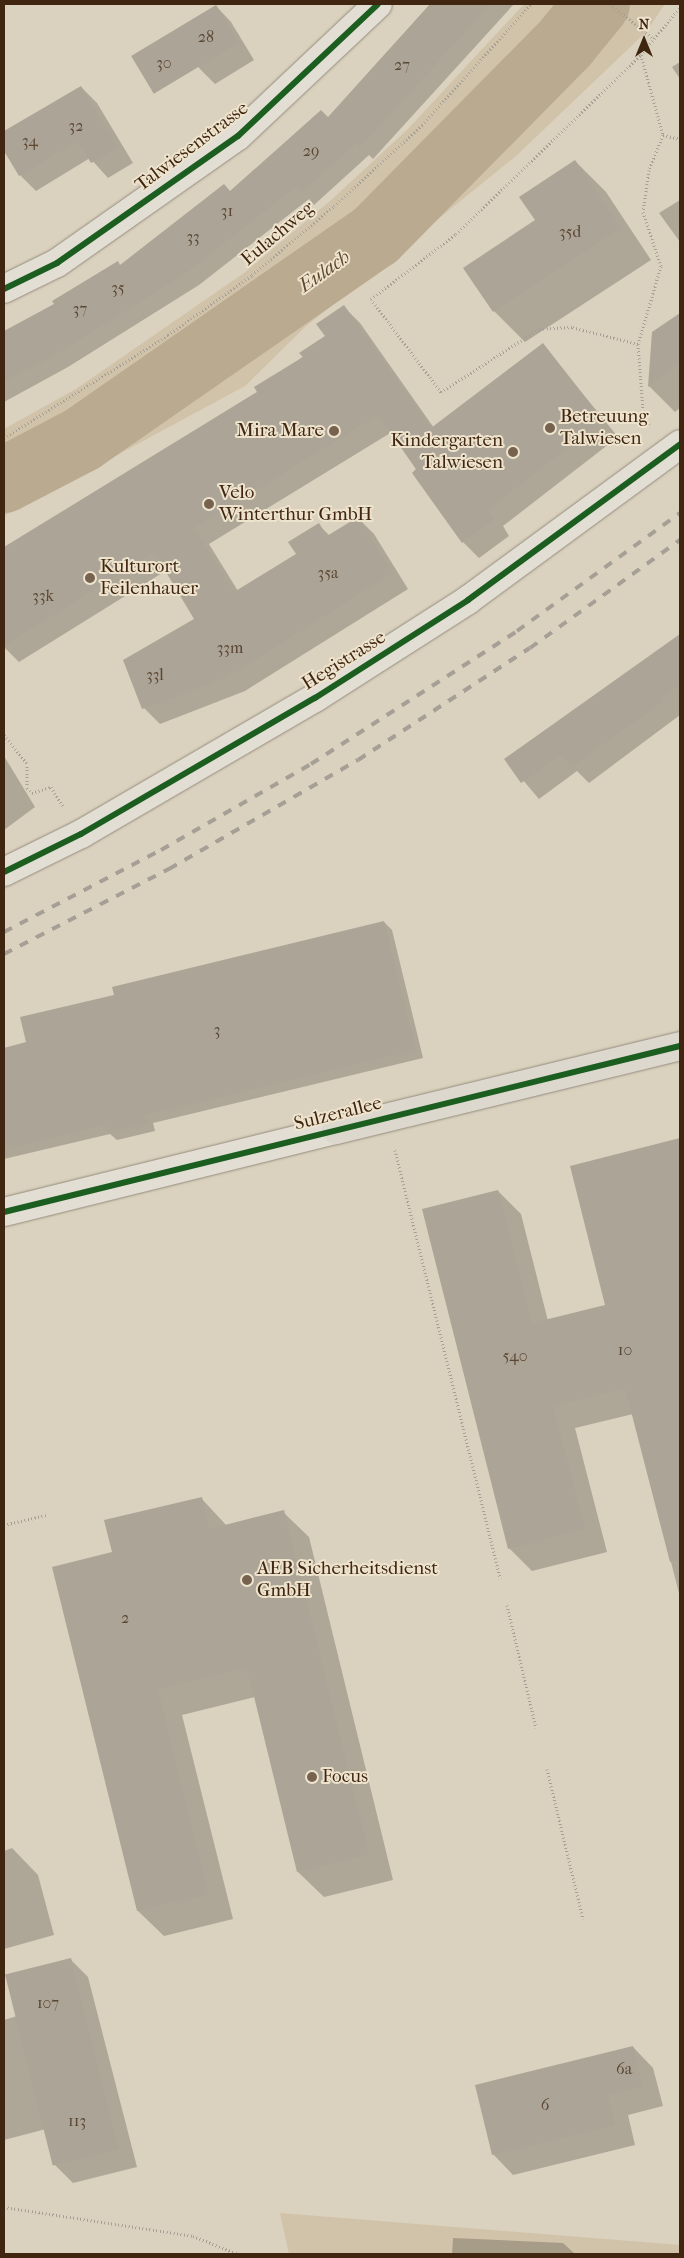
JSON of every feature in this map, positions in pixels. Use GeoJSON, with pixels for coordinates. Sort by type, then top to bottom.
{"type":"FeatureCollection","features":[{"type":"Feature","properties":{"kind":"main road","name":"Sulzerallee"},"geometry":{"type":"LineString","coordinates":[[336,1130],[680,1046]]}},
{"type":"Feature","properties":{"kind":"street","name":"Talwiesenstrasse"},"geometry":{"type":"LineString","coordinates":[[4,289],[57,262],[238,136],[378,4]]}},
{"type":"Feature","properties":{"kind":"street","name":"Hegistrasse"},"geometry":{"type":"LineString","coordinates":[[4,872],[81,834],[314,698],[468,600],[671,452]]}},
{"type":"Feature","properties":{"kind":"street","name":"Sulzerallee"},"geometry":{"type":"LineString","coordinates":[[4,1212],[336,1130]]}},
{"type":"Feature","properties":{"kind":"path"},"geometry":{"type":"LineString","coordinates":[[610,4],[654,39]]}},
{"type":"Feature","properties":{"kind":"path"},"geometry":{"type":"LineString","coordinates":[[638,344],[572,327],[538,329],[441,392],[371,299],[456,234],[640,55],[680,7]]}},
{"type":"Feature","properties":{"kind":"path"},"geometry":{"type":"LineString","coordinates":[[640,55],[663,135],[649,170],[643,212],[661,266],[638,344],[643,411],[671,452]]}},
{"type":"Feature","properties":{"kind":"path"},"geometry":{"type":"LineString","coordinates":[[663,135],[680,139]]}},
{"type":"Feature","properties":{"kind":"path"},"geometry":{"type":"LineString","coordinates":[[4,734],[27,763],[27,788],[32,793],[51,787],[81,834]]}},
{"type":"Feature","properties":{"kind":"path"},"geometry":{"type":"LineString","coordinates":[[395,1149],[500,1578]]}},
{"type":"Feature","properties":{"kind":"path"},"geometry":{"type":"LineString","coordinates":[[4,1525],[46,1515]]}},
{"type":"Feature","properties":{"kind":"path"},"geometry":{"type":"LineString","coordinates":[[507,1605],[536,1728]]}},
{"type":"Feature","properties":{"kind":"path"},"geometry":{"type":"LineString","coordinates":[[547,1769],[583,1919]]}},
{"type":"Feature","properties":{"kind":"path"},"geometry":{"type":"LineString","coordinates":[[4,2207],[193,2236],[238,2254]]}},
{"type":"Feature","properties":{"kind":"shaded area"},"geometry":{"type":"Polygon","coordinates":[[[524,4],[665,4],[646,32],[516,156],[305,327],[245,386],[4,516],[4,429],[76,389],[244,273],[330,201],[407,130],[524,4]]]}},
{"type":"Feature","properties":{"kind":"shaded area"},"geometry":{"type":"Polygon","coordinates":[[[280,2213],[680,2245],[680,2254],[289,2254],[280,2213]]]}},
{"type":"Feature","properties":{"kind":"building"},"geometry":{"type":"Polygon","coordinates":[[[430,4],[491,4],[360,147],[356,143],[301,193],[295,187],[186,273],[57,354],[4,381],[4,331],[54,304],[52,301],[118,261],[120,265],[224,184],[230,191],[321,110],[328,117],[430,4]]]}},
{"type":"Feature","properties":{"kind":"building"},"geometry":{"type":"Polygon","coordinates":[[[216,5],[239,43],[154,94],[131,56],[216,5]]]}},
{"type":"Feature","properties":{"kind":"building"},"geometry":{"type":"Polygon","coordinates":[[[81,86],[118,147],[91,163],[78,141],[19,176],[4,151],[4,131],[81,86]]]}},
{"type":"Feature","properties":{"kind":"building"},"geometry":{"type":"Polygon","coordinates":[[[575,160],[621,228],[493,312],[463,268],[535,220],[519,197],[575,160]]]}},
{"type":"Feature","properties":{"kind":"building"},"geometry":{"type":"Polygon","coordinates":[[[344,305],[431,428],[543,343],[603,420],[488,510],[494,519],[462,543],[412,473],[416,469],[378,415],[194,528],[234,592],[296,554],[288,542],[319,523],[327,536],[358,517],[393,573],[229,676],[206,685],[142,709],[123,660],[194,619],[154,552],[4,646],[4,547],[257,392],[254,387],[303,357],[299,353],[325,336],[316,324],[344,305]]]}},
{"type":"Feature","properties":{"kind":"building"},"geometry":{"type":"Polygon","coordinates":[[[680,313],[680,361],[648,387],[652,332],[680,313]]]}},
{"type":"Feature","properties":{"kind":"building"},"geometry":{"type":"Polygon","coordinates":[[[680,634],[680,685],[661,698],[664,701],[571,767],[562,754],[521,783],[504,759],[680,634]]]}},
{"type":"Feature","properties":{"kind":"building"},"geometry":{"type":"Polygon","coordinates":[[[384,921],[416,1050],[146,1115],[148,1123],[108,1133],[106,1125],[4,1150],[4,1048],[26,1042],[20,1017],[114,995],[112,987],[384,921]]]}},
{"type":"Feature","properties":{"kind":"building"},"geometry":{"type":"Polygon","coordinates":[[[680,1138],[680,1560],[670,1562],[625,1388],[553,1406],[585,1529],[508,1549],[422,1209],[498,1190],[532,1323],[605,1305],[570,1166],[680,1138]]]}},
{"type":"Feature","properties":{"kind":"building","name":"Focus"},"geometry":{"type":"Polygon","coordinates":[[[202,1497],[209,1529],[284,1510],[369,1854],[297,1872],[247,1668],[158,1689],[208,1894],[137,1911],[52,1567],[112,1552],[104,1520],[202,1497]]]}},
{"type":"Feature","properties":{"kind":"building"},"geometry":{"type":"Polygon","coordinates":[[[71,1958],[119,2149],[53,2166],[5,1974],[71,1958]]]}},
{"type":"Feature","properties":{"kind":"building"},"geometry":{"type":"Polygon","coordinates":[[[633,2046],[643,2086],[608,2095],[615,2125],[492,2155],[475,2085],[633,2046]]]}},
{"type":"Feature","properties":{"kind":"waterway","name":"Eulach"},"geometry":{"type":"LineString","coordinates":[[4,480],[81,440],[375,236],[566,42],[597,4]]}},
{"type":"Feature","properties":{"kind":"railway"},"geometry":{"type":"LineString","coordinates":[[4,932],[161,850],[311,764],[517,631],[680,513]]}},
{"type":"Feature","properties":{"kind":"railway"},"geometry":{"type":"LineString","coordinates":[[4,954],[169,869],[358,760],[530,648],[680,540]]}},
{"type":"Feature","properties":{"kind":"cycle path"},"geometry":{"type":"LineString","coordinates":[[4,289],[57,263],[238,136],[378,4]]}},
{"type":"Feature","properties":{"kind":"cycle path"},"geometry":{"type":"LineString","coordinates":[[4,872],[81,834],[315,698],[468,600],[680,444]]}},
{"type":"Feature","properties":{"kind":"cycle path"},"geometry":{"type":"LineString","coordinates":[[4,1212],[680,1046]]}},
{"type":"Feature","properties":{"kind":"place","name":"Betreuung Talwiesen"},"geometry":{"type":"Point","coordinates":[550,428]}},
{"type":"Feature","properties":{"kind":"place","name":"Mira Mare"},"geometry":{"type":"Point","coordinates":[334,431]}},
{"type":"Feature","properties":{"kind":"place","name":"Kindergarten Talwiesen"},"geometry":{"type":"Point","coordinates":[513,452]}},
{"type":"Feature","properties":{"kind":"place","name":"Velo Winterthur GmbH"},"geometry":{"type":"Point","coordinates":[209,504]}},
{"type":"Feature","properties":{"kind":"place","name":"Kulturort Feilenhauer"},"geometry":{"type":"Point","coordinates":[90,578]}},
{"type":"Feature","properties":{"kind":"place","name":"AEB Sicherheitsdienst GmbH"},"geometry":{"type":"Point","coordinates":[247,1580]}},
{"type":"Feature","properties":{"kind":"place","name":"Focus"},"geometry":{"type":"Point","coordinates":[312,1777]}}]}
